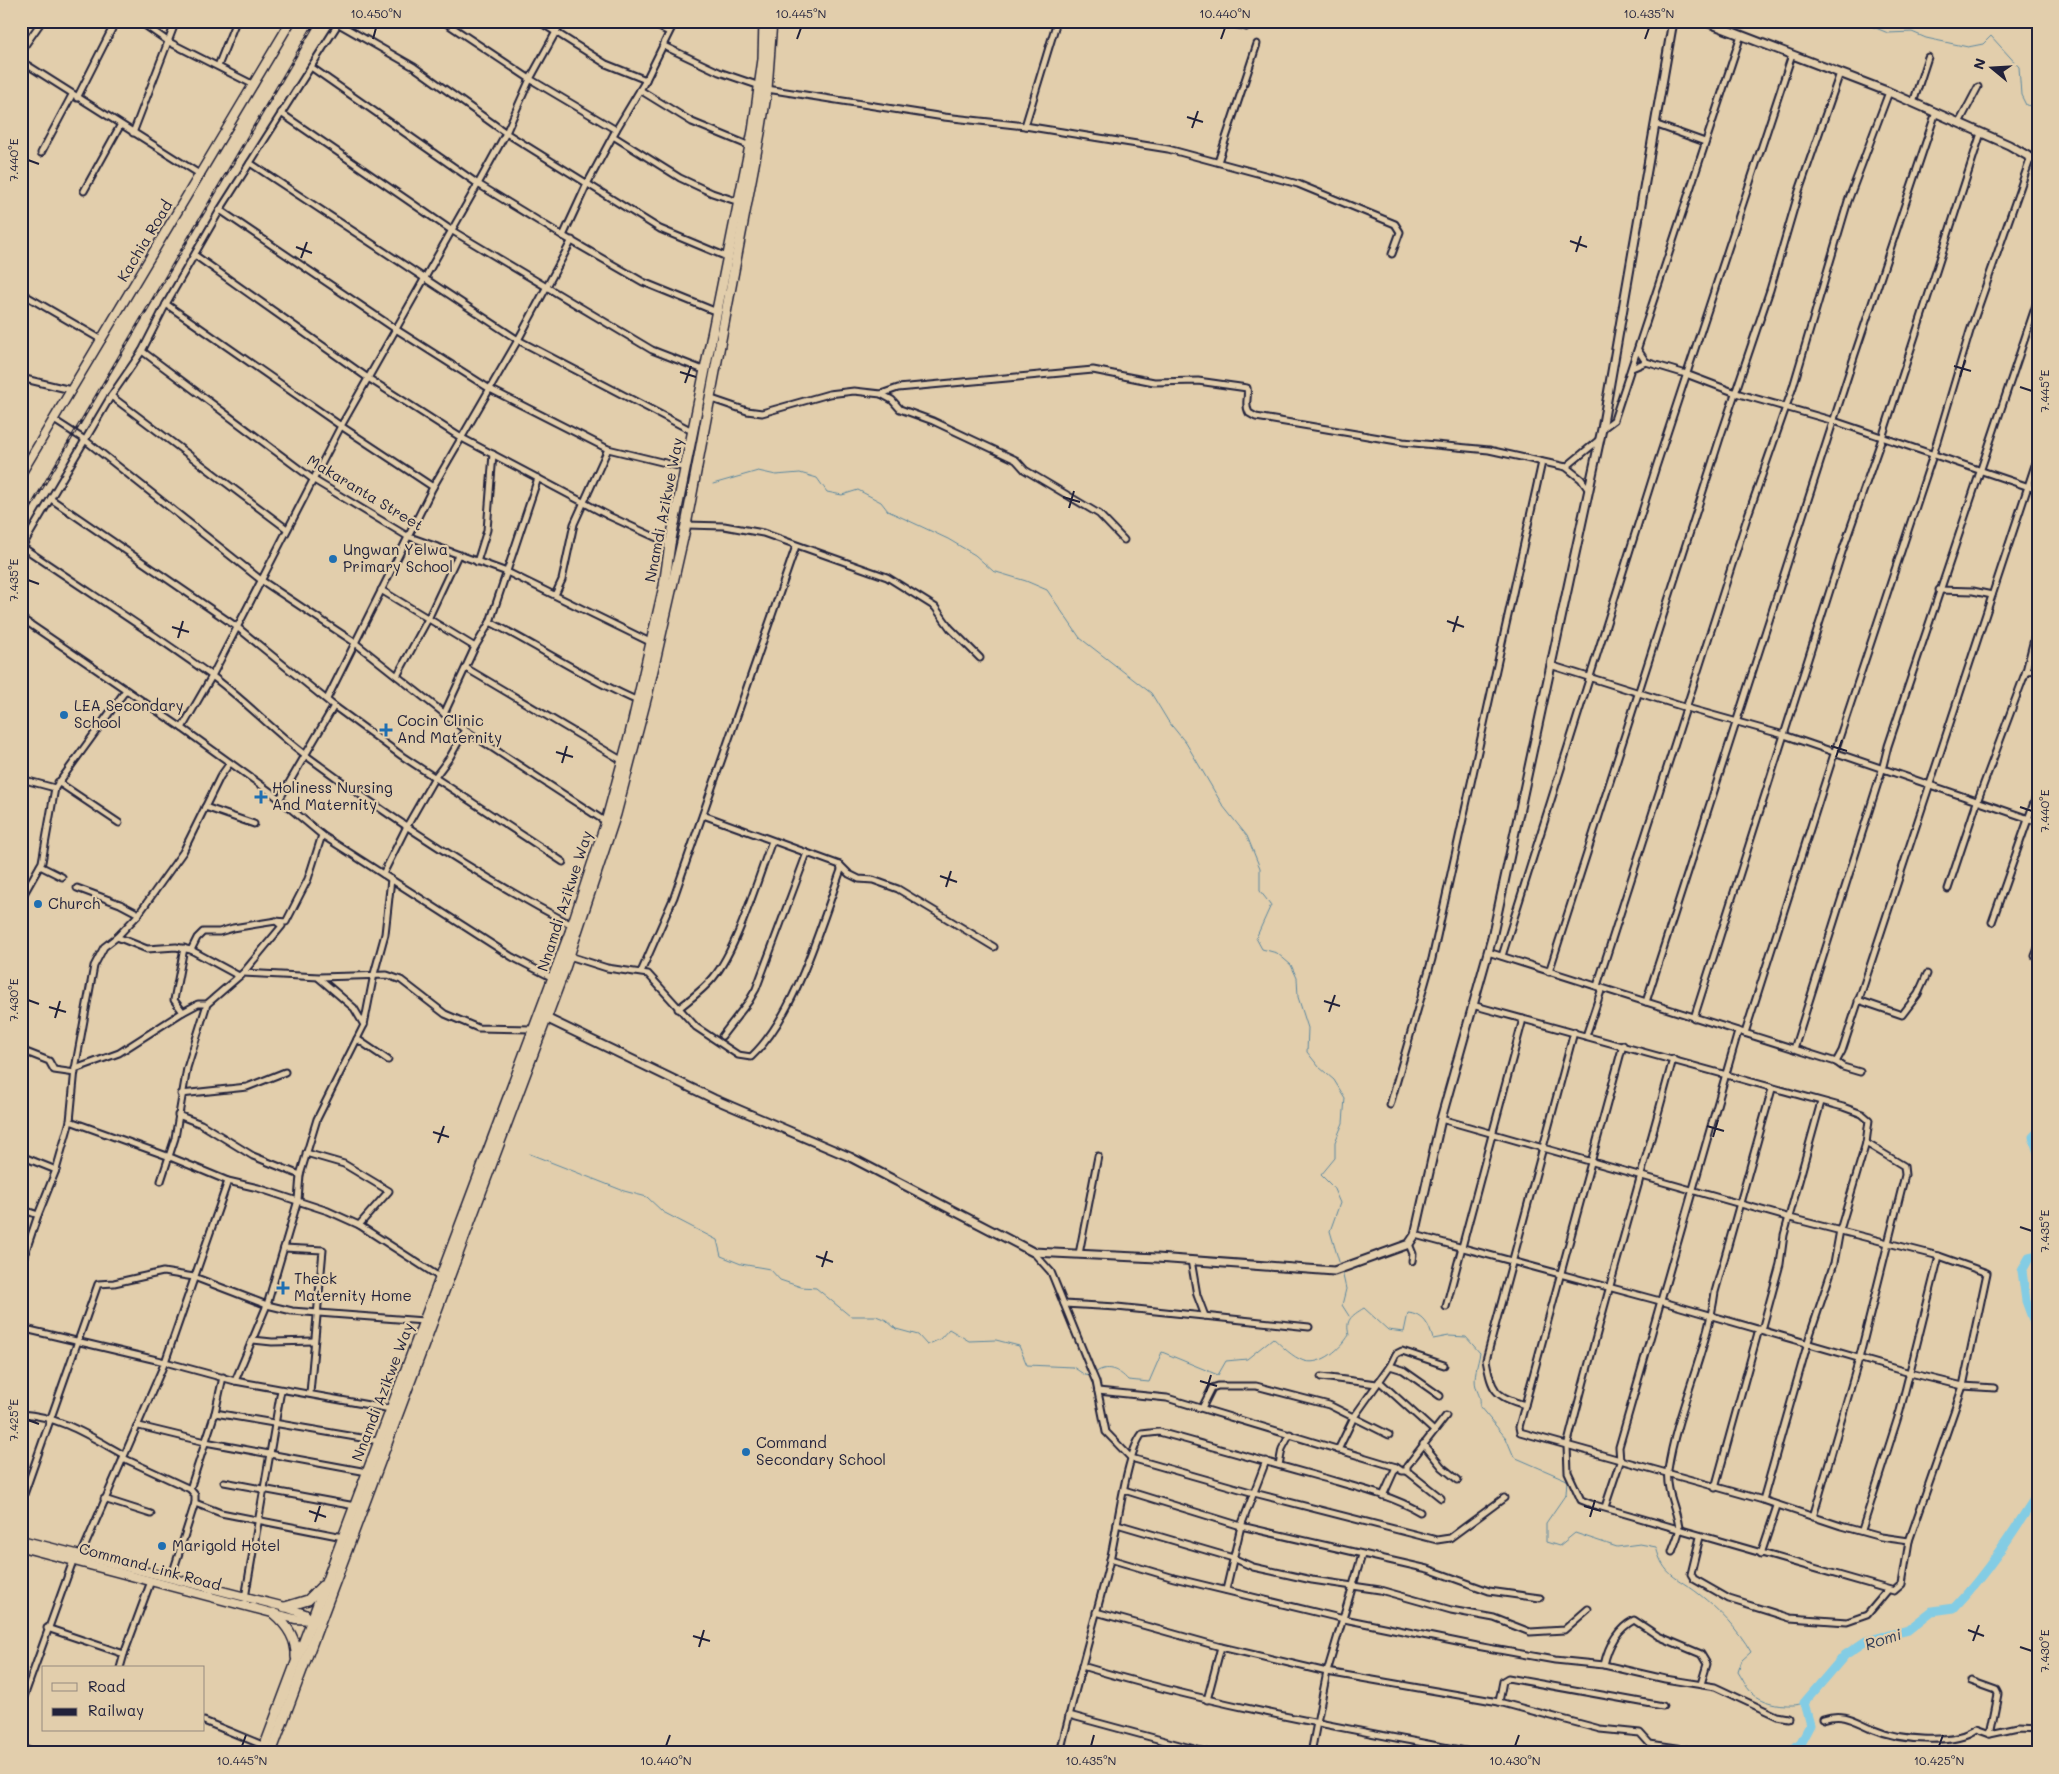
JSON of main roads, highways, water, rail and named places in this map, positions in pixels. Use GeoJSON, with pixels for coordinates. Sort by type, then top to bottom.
{"type":"FeatureCollection","features":[{"type":"Feature","properties":{"kind":"highway","name":"Nnamdi Azikwe Way"},"geometry":{"type":"LineString","coordinates":[[266,1750],[314,1636],[546,1018],[569,956],[618,805],[646,701],[686,525],[764,88],[767,22]]}},
{"type":"Feature","properties":{"kind":"highway","name":"Nnamdi Azikwe Way"},"geometry":{"type":"LineString","coordinates":[[266,1750],[293,1670],[354,1506],[554,979],[606,822],[652,643],[750,146],[764,88]]}},
{"type":"Feature","properties":{"kind":"highway"},"geometry":{"type":"LineString","coordinates":[[285,1607],[308,1600],[321,1588],[329,1575]]}},
{"type":"Feature","properties":{"kind":"highway"},"geometry":{"type":"LineString","coordinates":[[273,1613],[285,1626],[293,1640],[296,1654],[293,1670]]}},
{"type":"Feature","properties":{"kind":"main road","name":"Kachia Road"},"geometry":{"type":"LineString","coordinates":[[21,474],[201,175],[291,21]]}},
{"type":"Feature","properties":{"kind":"main road","name":"Command Link Road"},"geometry":{"type":"LineString","coordinates":[[21,1540],[73,1561],[273,1613],[312,1620]]}},
{"type":"Feature","properties":{"kind":"main road","name":"Command Link Road"},"geometry":{"type":"LineString","coordinates":[[21,1548],[37,1547],[81,1555],[285,1607],[300,1612],[312,1620]]}},
{"type":"Feature","properties":{"kind":"main road"},"geometry":{"type":"LineString","coordinates":[[314,1636],[312,1620],[321,1611],[328,1599]]}},
{"type":"Feature","properties":{"kind":"waterway"},"geometry":{"type":"LineString","coordinates":[[1859,21],[1888,33],[1912,32],[1926,38],[1968,47],[1983,44],[1991,36],[2019,67],[2021,95],[2026,105],[2038,107]]}},
{"type":"Feature","properties":{"kind":"waterway"},"geometry":{"type":"LineString","coordinates":[[713,484],[758,471],[776,475],[800,473],[817,478],[827,492],[842,495],[858,490],[881,502],[888,511],[948,539],[975,555],[993,571],[1026,581],[1047,590],[1080,638],[1151,693],[1168,721],[1186,743],[1223,806],[1247,836],[1260,868],[1260,891],[1271,905],[1256,938],[1262,949],[1277,953],[1291,965],[1297,978],[1298,997],[1308,1028],[1307,1052],[1319,1067],[1334,1080],[1345,1098],[1343,1123],[1335,1142],[1335,1158],[1321,1175],[1333,1187],[1340,1203],[1330,1231],[1340,1265]]}},
{"type":"Feature","properties":{"kind":"waterway","name":"Romi"},"geometry":{"type":"LineString","coordinates":[[2038,1132],[2033,1137],[2038,1153]]}},
{"type":"Feature","properties":{"kind":"waterway"},"geometry":{"type":"LineString","coordinates":[[530,1154],[624,1191],[647,1197],[663,1212],[717,1240],[721,1256],[741,1264],[770,1269],[780,1280],[801,1287],[816,1288],[850,1316],[876,1316],[886,1320],[896,1329],[918,1335],[927,1345],[940,1339],[949,1329],[969,1341],[996,1340],[1019,1346],[1027,1365],[1073,1367],[1085,1375],[1091,1376]]}},
{"type":"Feature","properties":{"kind":"waterway","name":"Romi"},"geometry":{"type":"LineString","coordinates":[[2038,1256],[2029,1258],[2022,1271],[2026,1301],[2038,1334]]}},
{"type":"Feature","properties":{"kind":"waterway"},"geometry":{"type":"LineString","coordinates":[[1342,1271],[1346,1289],[1342,1305],[1349,1316]]}},
{"type":"Feature","properties":{"kind":"waterway"},"geometry":{"type":"LineString","coordinates":[[1094,1374],[1108,1368],[1121,1373],[1128,1380],[1149,1382],[1162,1352],[1218,1375],[1226,1361],[1247,1359],[1273,1338],[1295,1357],[1304,1361],[1318,1361],[1330,1355],[1341,1345],[1349,1335],[1348,1326],[1350,1319],[1364,1308],[1388,1330],[1404,1332],[1408,1313],[1414,1314],[1425,1321],[1433,1339],[1449,1336],[1466,1337],[1480,1353],[1475,1379],[1480,1398],[1480,1407],[1506,1438],[1514,1457],[1567,1480],[1566,1494],[1546,1523],[1546,1542],[1559,1546],[1575,1533],[1617,1547],[1640,1544],[1656,1547],[1659,1557],[1667,1570],[1699,1594],[1728,1620],[1746,1644],[1751,1652],[1742,1660],[1738,1672],[1751,1692],[1762,1699],[1776,1704],[1791,1705],[1804,1703]]}},
{"type":"Feature","properties":{"kind":"waterway","name":"Romi"},"geometry":{"type":"LineString","coordinates":[[1789,1753],[1801,1742],[1810,1725],[1804,1703],[1845,1655],[1866,1641],[1908,1630],[1932,1611],[1954,1608],[1988,1567],[2038,1493]]}},
{"type":"Feature","properties":{"kind":"railway"},"geometry":{"type":"LineString","coordinates":[[21,524],[316,21]]}},
{"type":"Feature","properties":{"kind":"place","name":"Ungwan Yelwa Primary School"},"geometry":{"type":"Point","coordinates":[333,559]}},
{"type":"Feature","properties":{"kind":"place","name":"LEA Secondary School"},"geometry":{"type":"Point","coordinates":[64,715]}},
{"type":"Feature","properties":{"kind":"place","name":"Cocin Clinic And Maternity"},"geometry":{"type":"Point","coordinates":[386,730]}},
{"type":"Feature","properties":{"kind":"place","name":"Holiness Nursing And Maternity"},"geometry":{"type":"Point","coordinates":[261,797]}},
{"type":"Feature","properties":{"kind":"place","name":"Church"},"geometry":{"type":"Point","coordinates":[38,904]}},
{"type":"Feature","properties":{"kind":"place","name":"Theck Maternity Home"},"geometry":{"type":"Point","coordinates":[283,1288]}},
{"type":"Feature","properties":{"kind":"place","name":"Command Secondary School"},"geometry":{"type":"Point","coordinates":[746,1452]}},
{"type":"Feature","properties":{"kind":"place","name":"Marigold Hotel"},"geometry":{"type":"Point","coordinates":[162,1546]}}]}
